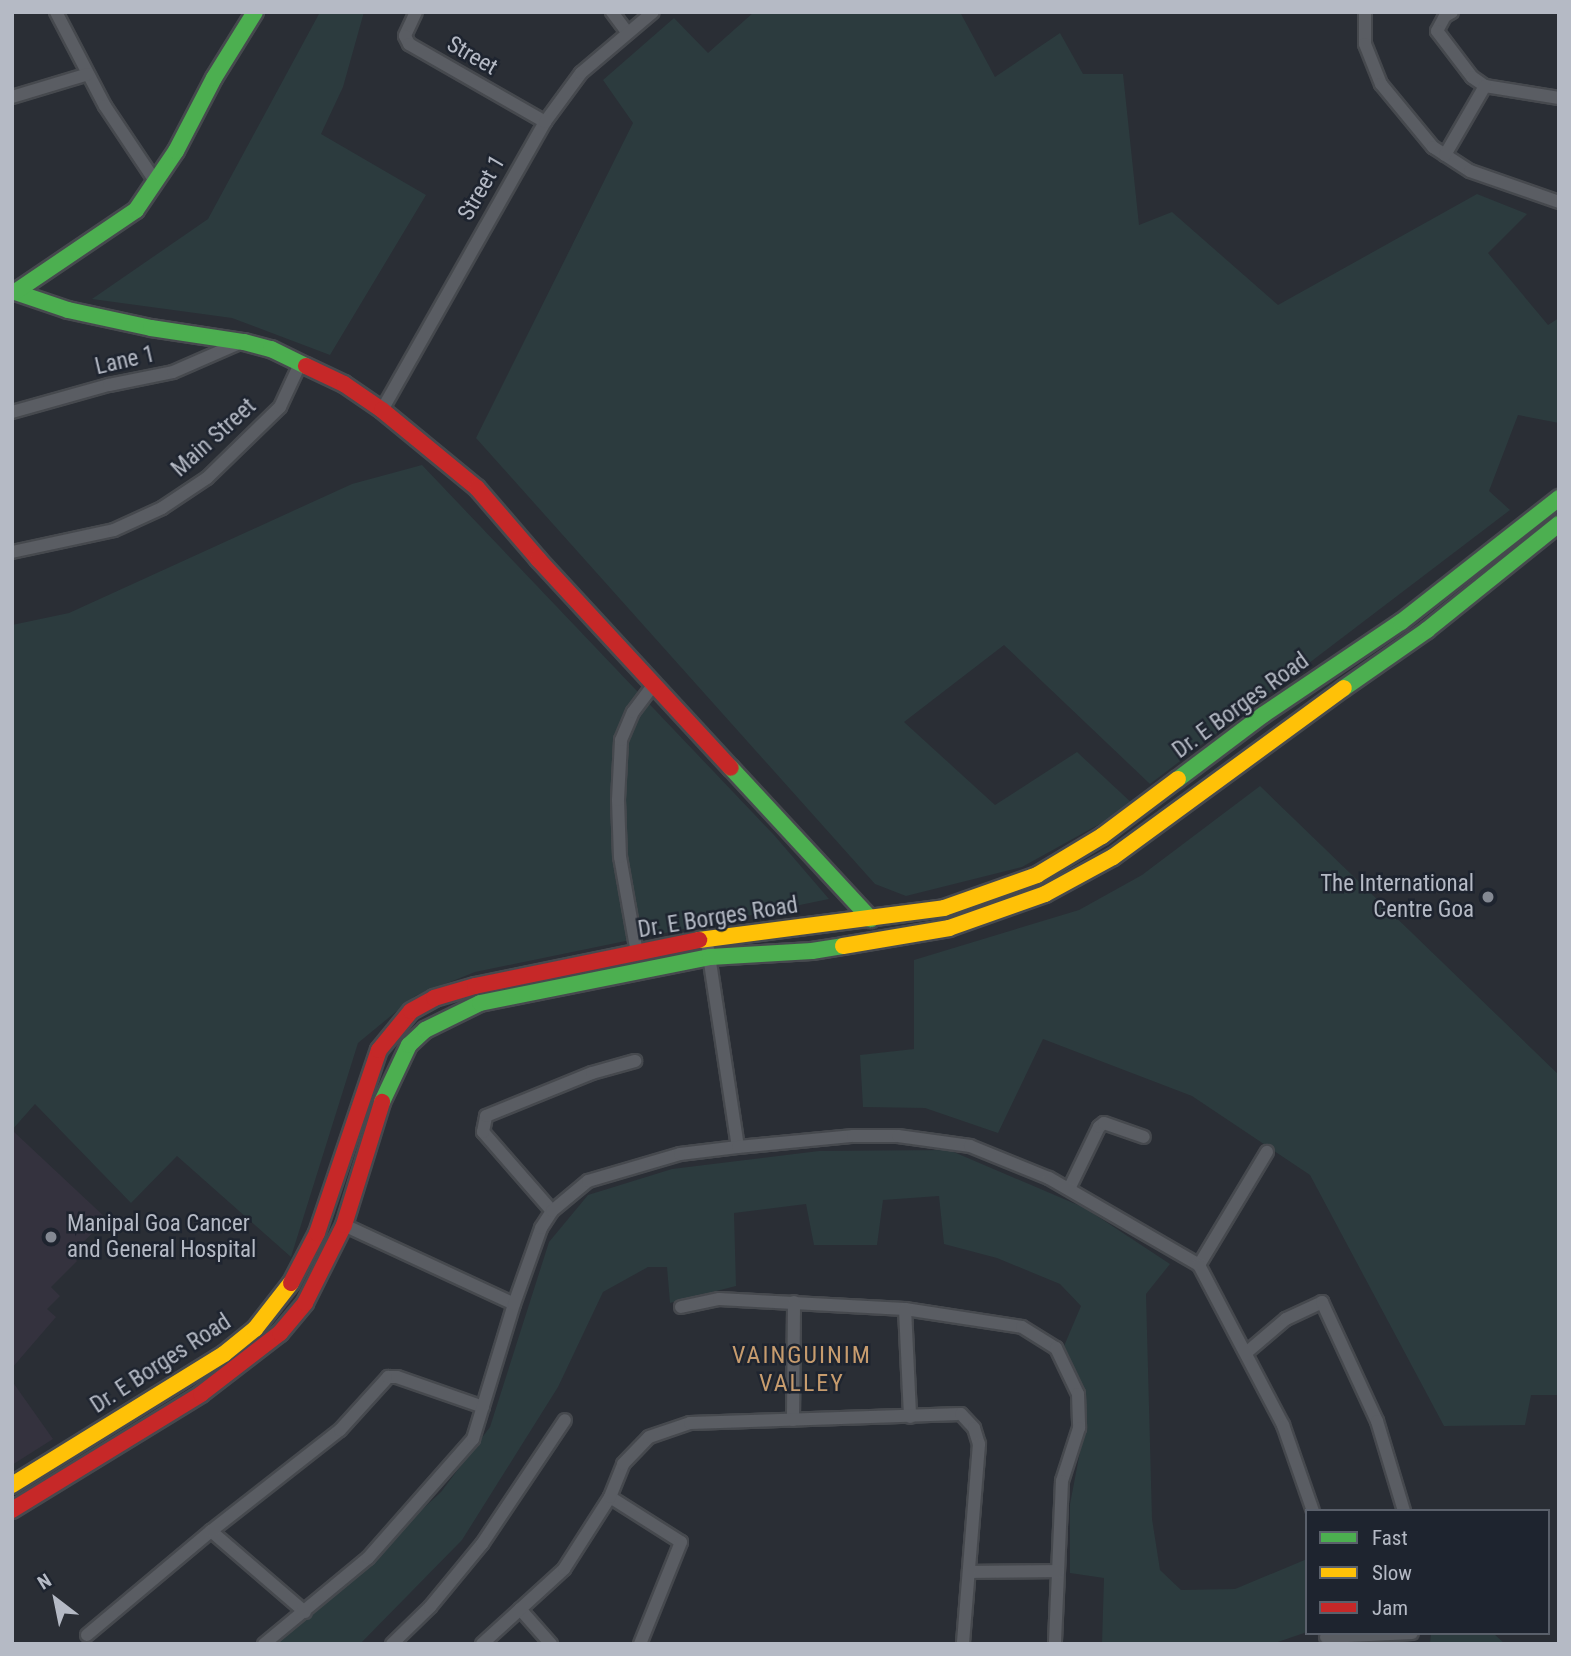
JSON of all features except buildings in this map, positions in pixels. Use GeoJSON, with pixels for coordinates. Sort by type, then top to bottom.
{"type":"FeatureCollection","features":[{"type":"Feature","properties":{"kind":"main road"},"geometry":{"type":"LineString","coordinates":[[13,291],[136,209],[176,150],[214,78],[255,12]]}},
{"type":"Feature","properties":{"kind":"main road"},"geometry":{"type":"LineString","coordinates":[[13,291],[68,310],[271,349],[344,384],[382,410],[477,488],[538,559],[872,919]]}},
{"type":"Feature","properties":{"kind":"main road","name":"Dr. E Borges Road"},"geometry":{"type":"LineString","coordinates":[[12,1485],[224,1354],[255,1329],[286,1293],[317,1234],[379,1050],[411,1011],[434,999],[475,986],[706,939],[944,908],[1037,876],[1102,836],[1263,715],[1401,622],[1559,498]]}},
{"type":"Feature","properties":{"kind":"main road","name":"Dr. E Borges Road"},"geometry":{"type":"LineString","coordinates":[[12,1510],[201,1394],[254,1356],[280,1333],[305,1303],[344,1225],[387,1086],[409,1045],[425,1030],[480,1003],[710,957],[812,951],[949,928],[1045,894],[1112,857],[1268,741],[1427,630],[1559,524]]}},
{"type":"Feature","properties":{"kind":"street"},"geometry":{"type":"LineString","coordinates":[[55,12],[105,106],[155,181]]}},
{"type":"Feature","properties":{"kind":"street","name":"Street"},"geometry":{"type":"LineString","coordinates":[[416,12],[405,36],[409,44],[545,122]]}},
{"type":"Feature","properties":{"kind":"street"},"geometry":{"type":"LineString","coordinates":[[612,12],[628,33]]}},
{"type":"Feature","properties":{"kind":"street","name":"Street 1"},"geometry":{"type":"LineString","coordinates":[[382,410],[545,122],[581,73],[653,12]]}},
{"type":"Feature","properties":{"kind":"street"},"geometry":{"type":"LineString","coordinates":[[1365,12],[1365,44],[1381,84],[1433,148],[1470,172],[1559,202]]}},
{"type":"Feature","properties":{"kind":"street"},"geometry":{"type":"LineString","coordinates":[[1452,12],[1445,16],[1437,31],[1472,77],[1485,86],[1559,98]]}},
{"type":"Feature","properties":{"kind":"street"},"geometry":{"type":"LineString","coordinates":[[12,97],[88,74]]}},
{"type":"Feature","properties":{"kind":"street"},"geometry":{"type":"LineString","coordinates":[[1445,155],[1485,86]]}},
{"type":"Feature","properties":{"kind":"street","name":"Lane 1"},"geometry":{"type":"LineString","coordinates":[[12,412],[109,385],[173,372],[244,342]]}},
{"type":"Feature","properties":{"kind":"street","name":"Main Street"},"geometry":{"type":"LineString","coordinates":[[12,552],[114,530],[162,508],[207,478],[280,407],[300,363]]}},
{"type":"Feature","properties":{"kind":"street"},"geometry":{"type":"LineString","coordinates":[[637,953],[620,857],[618,800],[621,740],[633,712],[654,684]]}},
{"type":"Feature","properties":{"kind":"street"},"geometry":{"type":"LineString","coordinates":[[706,939],[738,1146]]}},
{"type":"Feature","properties":{"kind":"street"},"geometry":{"type":"LineString","coordinates":[[552,1211],[483,1132],[486,1116],[592,1073],[635,1061]]}},
{"type":"Feature","properties":{"kind":"street"},"geometry":{"type":"LineString","coordinates":[[1069,1189],[1099,1127],[1104,1123],[1144,1137]]}},
{"type":"Feature","properties":{"kind":"street"},"geometry":{"type":"LineString","coordinates":[[264,1644],[368,1559],[473,1440],[514,1304],[541,1227],[552,1211],[588,1181],[680,1154],[738,1146],[853,1136],[898,1136],[970,1146],[1069,1189],[1199,1265],[1283,1425],[1312,1509]]}},
{"type":"Feature","properties":{"kind":"street"},"geometry":{"type":"LineString","coordinates":[[1199,1265],[1267,1152]]}},
{"type":"Feature","properties":{"kind":"street"},"geometry":{"type":"LineString","coordinates":[[344,1225],[514,1304]]}},
{"type":"Feature","properties":{"kind":"street"},"geometry":{"type":"LineString","coordinates":[[681,1307],[719,1299],[905,1309],[1022,1328],[1056,1348],[1078,1394],[1079,1428],[1062,1481],[1055,1644]]}},
{"type":"Feature","properties":{"kind":"street"},"geometry":{"type":"LineString","coordinates":[[793,1420],[794,1302]]}},
{"type":"Feature","properties":{"kind":"street"},"geometry":{"type":"LineString","coordinates":[[1246,1353],[1286,1319],[1322,1302],[1377,1421],[1403,1509]]}},
{"type":"Feature","properties":{"kind":"street"},"geometry":{"type":"LineString","coordinates":[[905,1309],[910,1417]]}},
{"type":"Feature","properties":{"kind":"street"},"geometry":{"type":"LineString","coordinates":[[87,1635],[211,1531],[340,1430],[387,1377],[397,1377],[483,1406]]}},
{"type":"Feature","properties":{"kind":"street"},"geometry":{"type":"LineString","coordinates":[[482,1644],[564,1569],[610,1497],[623,1464],[649,1437],[690,1423],[961,1414],[974,1429],[979,1444],[963,1644]]}},
{"type":"Feature","properties":{"kind":"street"},"geometry":{"type":"LineString","coordinates":[[392,1644],[430,1606],[482,1544],[565,1420]]}},
{"type":"Feature","properties":{"kind":"street"},"geometry":{"type":"LineString","coordinates":[[610,1497],[681,1542],[640,1644]]}},
{"type":"Feature","properties":{"kind":"street"},"geometry":{"type":"LineString","coordinates":[[211,1531],[305,1612]]}},
{"type":"Feature","properties":{"kind":"street"},"geometry":{"type":"LineString","coordinates":[[969,1572],[1058,1571]]}},
{"type":"Feature","properties":{"kind":"street"},"geometry":{"type":"LineString","coordinates":[[520,1609],[551,1644]]}},
{"type":"Feature","properties":{"kind":"street"},"geometry":{"type":"LineString","coordinates":[[1325,1638],[1378,1635]]}},
{"type":"Feature","properties":{"kind":"shaded area"},"geometry":{"type":"Polygon","coordinates":[[[320,12],[364,12],[343,87],[321,134],[426,195],[330,355],[232,318],[92,299],[208,219],[320,12]]]}},
{"type":"Feature","properties":{"kind":"shaded area"},"geometry":{"type":"Polygon","coordinates":[[[754,12],[960,12],[995,77],[1060,33],[1083,74],[1123,74],[1139,225],[1172,212],[1278,305],[1477,194],[1527,214],[1488,253],[1548,325],[1559,318],[1559,423],[1518,415],[1489,491],[1510,510],[1150,784],[1004,645],[904,722],[995,805],[1077,752],[1134,805],[1022,867],[906,896],[875,884],[476,438],[633,123],[603,80],[674,18],[708,53],[754,12]]]}},
{"type":"Feature","properties":{"kind":"shaded area"},"geometry":{"type":"Polygon","coordinates":[[[422,465],[774,835],[829,899],[475,972],[415,996],[358,1043],[291,1257],[177,1156],[131,1203],[35,1104],[12,1130],[12,625],[69,613],[352,484],[422,465]]]}},
{"type":"Feature","properties":{"kind":"shaded area"},"geometry":{"type":"Polygon","coordinates":[[[1260,786],[1559,1075],[1559,1395],[1531,1395],[1525,1425],[1444,1426],[1310,1175],[1192,1096],[1043,1039],[998,1133],[925,1108],[863,1107],[860,1055],[914,1049],[914,960],[1079,910],[1142,875],[1260,786]]]}},
{"type":"Feature","properties":{"kind":"shaded area","name":"Manipal Goa Cancer and General Hospital"},"geometry":{"type":"Polygon","coordinates":[[[12,1130],[107,1219],[71,1254],[77,1261],[51,1287],[60,1296],[47,1309],[56,1317],[12,1368],[12,1130]]]}},
{"type":"Feature","properties":{"kind":"shaded area"},"geometry":{"type":"Polygon","coordinates":[[[949,1150],[1085,1208],[1170,1264],[1146,1294],[1152,1519],[1160,1570],[1181,1590],[1235,1589],[1305,1560],[1305,1633],[1272,1644],[1102,1644],[1104,1578],[1070,1573],[1070,1504],[1083,1436],[1086,1393],[1064,1346],[1081,1306],[1060,1284],[997,1258],[944,1244],[939,1196],[883,1200],[877,1245],[814,1245],[806,1204],[734,1213],[736,1286],[670,1303],[667,1267],[648,1267],[603,1292],[558,1387],[462,1540],[360,1644],[276,1644],[441,1492],[490,1427],[549,1242],[588,1195],[672,1169],[819,1151],[949,1150]]]}},
{"type":"Feature","properties":{"kind":"shaded area"},"geometry":{"type":"Polygon","coordinates":[[[12,1381],[53,1439],[12,1465],[12,1381]]]}},
{"type":"Feature","properties":{"kind":"shaded area"},"geometry":{"type":"Polygon","coordinates":[[[1431,1635],[1495,1635],[1505,1644],[1430,1644],[1431,1635]]]}},
{"type":"Feature","properties":{"kind":"traffic: fast"},"geometry":{"type":"LineString","coordinates":[[15,292],[136,210],[176,151],[214,78],[255,12]]}},
{"type":"Feature","properties":{"kind":"traffic: fast"},"geometry":{"type":"LineString","coordinates":[[15,292],[68,310],[151,328],[244,342],[271,349],[306,366]]}},
{"type":"Feature","properties":{"kind":"traffic: fast"},"geometry":{"type":"LineString","coordinates":[[1178,779],[1263,715],[1401,622],[1559,498]]}},
{"type":"Feature","properties":{"kind":"traffic: fast"},"geometry":{"type":"LineString","coordinates":[[1344,688],[1427,630],[1559,524]]}},
{"type":"Feature","properties":{"kind":"traffic: fast"},"geometry":{"type":"LineString","coordinates":[[731,768],[871,919]]}},
{"type":"Feature","properties":{"kind":"traffic: fast"},"geometry":{"type":"LineString","coordinates":[[382,1102],[409,1045],[425,1030],[480,1003],[710,957],[812,951],[843,946]]}},
{"type":"Feature","properties":{"kind":"traffic: slow"},"geometry":{"type":"LineString","coordinates":[[843,946],[949,928],[1045,894],[1113,857],[1344,688]]}},
{"type":"Feature","properties":{"kind":"traffic: slow"},"geometry":{"type":"LineString","coordinates":[[699,940],[944,908],[1037,875],[1102,836],[1178,779]]}},
{"type":"Feature","properties":{"kind":"traffic: slow"},"geometry":{"type":"LineString","coordinates":[[12,1485],[224,1354],[255,1329],[291,1283]]}},
{"type":"Feature","properties":{"kind":"traffic: jam"},"geometry":{"type":"LineString","coordinates":[[306,366],[344,384],[382,410],[477,488],[538,559],[731,768]]}},
{"type":"Feature","properties":{"kind":"traffic: jam"},"geometry":{"type":"LineString","coordinates":[[291,1283],[317,1233],[379,1050],[411,1011],[434,998],[475,986],[699,940]]}},
{"type":"Feature","properties":{"kind":"traffic: jam"},"geometry":{"type":"LineString","coordinates":[[12,1510],[201,1394],[280,1333],[305,1303],[344,1225],[382,1102]]}},
{"type":"Feature","properties":{"kind":"place","name":"The International Centre Goa"},"geometry":{"type":"Point","coordinates":[1488,897]}},
{"type":"Feature","properties":{"kind":"place","name":"Manipal Goa Cancer and General Hospital"},"geometry":{"type":"Point","coordinates":[51,1237]}},
{"type":"Feature","properties":{"kind":"district","name":"VAINGUINIM VALLEY"},"geometry":{"type":"Point","coordinates":[802,1370]}}]}
